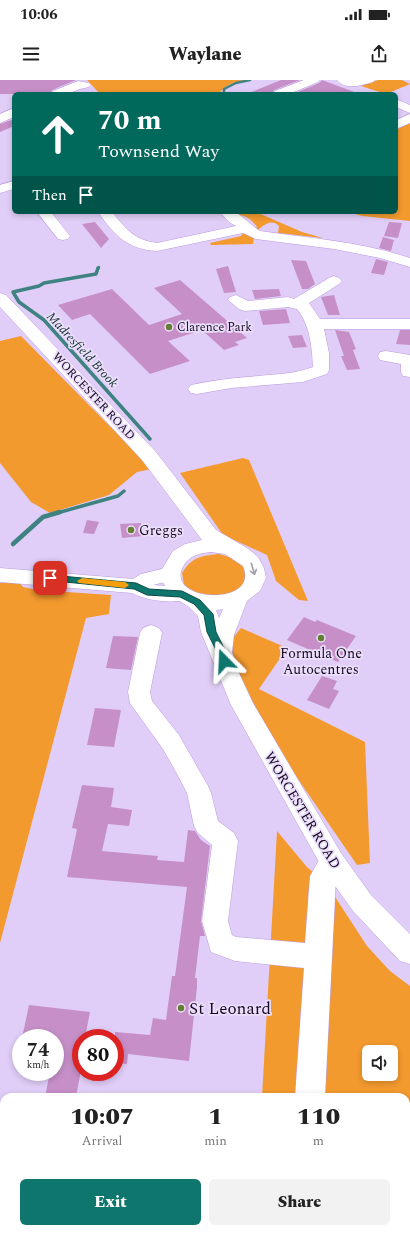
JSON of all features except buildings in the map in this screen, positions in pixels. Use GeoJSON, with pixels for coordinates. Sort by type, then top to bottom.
{"type":"FeatureCollection","features":[{"type":"Feature","properties":{"kind":"main road"},"geometry":{"type":"LineString","coordinates":[[284,92],[314,80]]}},
{"type":"Feature","properties":{"kind":"main road"},"geometry":{"type":"LineString","coordinates":[[343,80],[353,84],[369,80]]}},
{"type":"Feature","properties":{"kind":"main road"},"geometry":{"type":"LineString","coordinates":[[62,92],[78,85],[85,85]]}},
{"type":"Feature","properties":{"kind":"main road"},"geometry":{"type":"LineString","coordinates":[[398,105],[410,109]]}},
{"type":"Feature","properties":{"kind":"main road"},"geometry":{"type":"LineString","coordinates":[[0,119],[12,113]]}},
{"type":"Feature","properties":{"kind":"main road"},"geometry":{"type":"LineString","coordinates":[[398,124],[410,118]]}},
{"type":"Feature","properties":{"kind":"main road"},"geometry":{"type":"LineString","coordinates":[[0,189],[12,186]]}},
{"type":"Feature","properties":{"kind":"main road"},"geometry":{"type":"LineString","coordinates":[[46,214],[61,230]]}},
{"type":"Feature","properties":{"kind":"main road"},"geometry":{"type":"LineString","coordinates":[[106,214],[132,242],[143,246],[157,247],[245,228]]}},
{"type":"Feature","properties":{"kind":"main road"},"geometry":{"type":"LineString","coordinates":[[230,214],[234,219],[244,224],[245,228],[260,236],[314,242],[406,257]]}},
{"type":"Feature","properties":{"kind":"main road"},"geometry":{"type":"LineString","coordinates":[[296,304],[334,281]]}},
{"type":"Feature","properties":{"kind":"main road","name":"WORCESTER ROAD"},"geometry":{"type":"LineString","coordinates":[[0,298],[70,370],[149,456],[173,485],[209,534],[226,547]]}},
{"type":"Feature","properties":{"kind":"main road"},"geometry":{"type":"LineString","coordinates":[[197,389],[231,383],[303,377],[321,370],[321,352],[313,324],[302,305],[288,302],[245,306],[236,300]]}},
{"type":"Feature","properties":{"kind":"main road"},"geometry":{"type":"LineString","coordinates":[[313,324],[410,324]]}},
{"type":"Feature","properties":{"kind":"main road"},"geometry":{"type":"LineString","coordinates":[[386,356],[409,360],[410,372]]}},
{"type":"Feature","properties":{"kind":"main road"},"geometry":{"type":"LineString","coordinates":[[182,499],[187,532],[187,551]]}},
{"type":"Feature","properties":{"kind":"main road"},"geometry":{"type":"LineString","coordinates":[[0,575],[136,586],[147,592],[189,598],[212,604],[223,603],[238,598],[248,591],[255,581],[255,570],[250,560],[240,552],[226,547],[213,545],[202,546],[187,551],[180,556],[171,568],[170,574],[171,580],[176,589],[189,598],[208,614],[212,632],[222,652]]}},
{"type":"Feature","properties":{"kind":"main road"},"geometry":{"type":"LineString","coordinates":[[136,586],[148,578],[170,574]]}},
{"type":"Feature","properties":{"kind":"main road"},"geometry":{"type":"LineString","coordinates":[[222,652],[223,635],[238,598]]}},
{"type":"Feature","properties":{"kind":"main road"},"geometry":{"type":"LineString","coordinates":[[151,633],[136,712],[171,742],[199,793],[207,826],[225,841],[215,921],[221,943],[235,948],[318,957]]}},
{"type":"Feature","properties":{"kind":"main road","name":"WORCESTER ROAD"},"geometry":{"type":"LineString","coordinates":[[222,652],[227,671],[242,705],[332,861],[362,903],[410,952]]}},
{"type":"Feature","properties":{"kind":"main road"},"geometry":{"type":"LineString","coordinates":[[310,1093],[324,876],[332,861]]}},
{"type":"Feature","properties":{"kind":"shaded area"},"geometry":{"type":"Polygon","coordinates":[[[87,80],[245,80],[227,86],[220,92],[98,92],[87,80]]]}},
{"type":"Feature","properties":{"kind":"shaded area"},"geometry":{"type":"Polygon","coordinates":[[[378,80],[402,80],[410,84],[391,92],[380,92],[361,86],[378,80]]]}},
{"type":"Feature","properties":{"kind":"shaded area"},"geometry":{"type":"Polygon","coordinates":[[[410,122],[410,221],[355,214],[398,214],[398,129],[410,122]]]}},
{"type":"Feature","properties":{"kind":"shaded area"},"geometry":{"type":"Polygon","coordinates":[[[261,214],[302,232],[323,238],[278,233],[279,226],[271,222],[257,231],[255,230],[257,227],[251,220],[237,215],[261,214]]]}},
{"type":"Feature","properties":{"kind":"shaded area"},"geometry":{"type":"Polygon","coordinates":[[[243,233],[254,237],[253,244],[211,245],[210,243],[241,236],[243,233]]]}},
{"type":"Feature","properties":{"kind":"shaded area"},"geometry":{"type":"Polygon","coordinates":[[[21,336],[152,469],[137,472],[109,495],[50,513],[31,502],[0,463],[0,341],[21,336]]]}},
{"type":"Feature","properties":{"kind":"shaded area"},"geometry":{"type":"Polygon","coordinates":[[[243,458],[249,460],[308,601],[299,600],[276,581],[267,555],[223,535],[180,473],[243,458]]]}},
{"type":"Feature","properties":{"kind":"shaded area"},"geometry":{"type":"Polygon","coordinates":[[[219,554],[234,559],[244,568],[248,579],[242,590],[228,597],[195,594],[184,585],[182,573],[193,560],[219,554]]]}},
{"type":"Feature","properties":{"kind":"shaded area"},"geometry":{"type":"Polygon","coordinates":[[[0,583],[20,583],[23,587],[37,590],[111,595],[109,614],[86,618],[0,943],[0,583]]]}},
{"type":"Feature","properties":{"kind":"shaded area"},"geometry":{"type":"Polygon","coordinates":[[[241,628],[287,648],[259,689],[365,742],[370,863],[357,865],[289,766],[245,694],[228,644],[241,628]]]}},
{"type":"Feature","properties":{"kind":"shaded area"},"geometry":{"type":"Polygon","coordinates":[[[277,831],[307,867],[326,883],[367,946],[390,971],[410,986],[410,1093],[262,1093],[277,831]]]}},
{"type":"Feature","properties":{"kind":"waterway"},"geometry":{"type":"LineString","coordinates":[[224,92],[224,89],[236,83],[250,80]]}},
{"type":"Feature","properties":{"kind":"waterway","name":"Madresfield Brook"},"geometry":{"type":"LineString","coordinates":[[98,268],[96,274],[44,283],[39,286],[13,292],[19,302],[44,320],[150,439]]}},
{"type":"Feature","properties":{"kind":"waterway","name":"Madresfield Brook"},"geometry":{"type":"LineString","coordinates":[[57,513],[118,496],[124,491]]}},
{"type":"Feature","properties":{"kind":"waterway","name":"Madresfield Brook"},"geometry":{"type":"LineString","coordinates":[[13,544],[43,517],[60,512]]}},
{"type":"Feature","properties":{"kind":"slow traffic"},"geometry":{"type":"LineString","coordinates":[[82,581],[125,585]]}},
{"type":"Feature","properties":{"kind":"place","name":"Clarence Park"},"geometry":{"type":"Point","coordinates":[169,327]}},
{"type":"Feature","properties":{"kind":"place","name":"Greggs"},"geometry":{"type":"Point","coordinates":[131,530]}},
{"type":"Feature","properties":{"kind":"place","name":"Formula One Autocentres"},"geometry":{"type":"Point","coordinates":[321,638]}},
{"type":"Feature","properties":{"kind":"place","name":"St Leonard"},"geometry":{"type":"Point","coordinates":[181,1008]}},
{"type":"Feature","properties":{"kind":"route"},"geometry":{"type":"LineString","coordinates":[[50,578],[136,586],[147,592],[182,594],[185,597],[197,602],[208,614],[212,632],[222,652],[224,661]]}}]}
